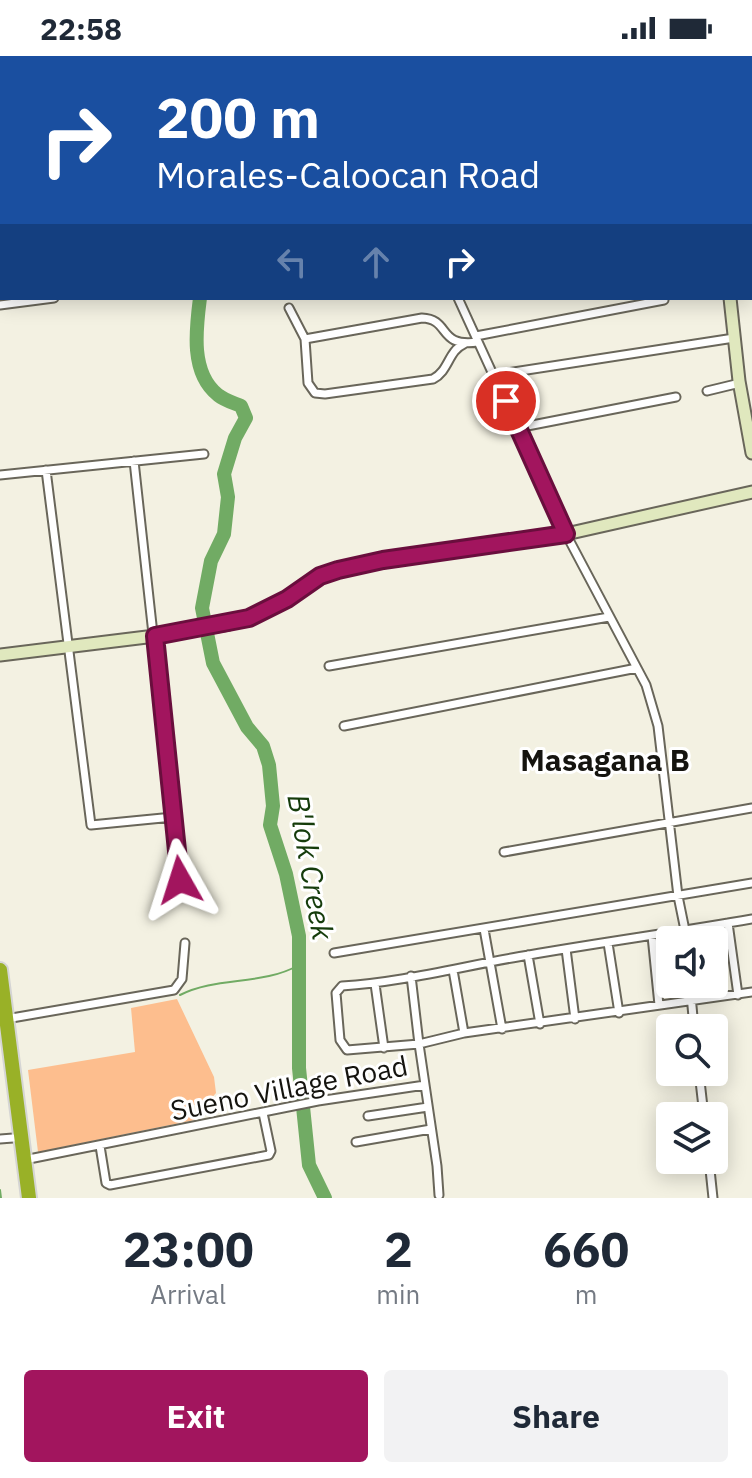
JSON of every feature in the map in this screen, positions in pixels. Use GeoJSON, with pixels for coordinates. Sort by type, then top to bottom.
{"type":"FeatureCollection","features":[{"type":"Feature","properties":{"kind":"highway"},"geometry":{"type":"LineString","coordinates":[[0,970],[3,1019],[29,1198]]}},
{"type":"Feature","properties":{"kind":"highway"},"geometry":{"type":"LineString","coordinates":[[0,1035],[6,1138],[20,1198]]}},
{"type":"Feature","properties":{"kind":"street"},"geometry":{"type":"LineString","coordinates":[[0,305],[29,300]]}},
{"type":"Feature","properties":{"kind":"street"},"geometry":{"type":"LineString","coordinates":[[459,300],[566,534],[646,685],[658,726],[678,896],[685,926]]}},
{"type":"Feature","properties":{"kind":"street"},"geometry":{"type":"LineString","coordinates":[[289,308],[305,339],[308,383],[315,393],[325,394],[433,379],[445,370],[457,347],[477,339],[664,300]]}},
{"type":"Feature","properties":{"kind":"street"},"geometry":{"type":"LineString","coordinates":[[730,300],[752,453]]}},
{"type":"Feature","properties":{"kind":"street"},"geometry":{"type":"LineString","coordinates":[[305,339],[422,318],[431,319],[451,341],[464,344]]}},
{"type":"Feature","properties":{"kind":"street"},"geometry":{"type":"LineString","coordinates":[[494,375],[734,338]]}},
{"type":"Feature","properties":{"kind":"street"},"geometry":{"type":"LineString","coordinates":[[707,391],[740,383]]}},
{"type":"Feature","properties":{"kind":"street"},"geometry":{"type":"LineString","coordinates":[[517,428],[676,397]]}},
{"type":"Feature","properties":{"kind":"street"},"geometry":{"type":"LineString","coordinates":[[0,475],[204,454]]}},
{"type":"Feature","properties":{"kind":"street"},"geometry":{"type":"LineString","coordinates":[[134,461],[180,880]]}},
{"type":"Feature","properties":{"kind":"street"},"geometry":{"type":"LineString","coordinates":[[46,470],[91,825],[173,817]]}},
{"type":"Feature","properties":{"kind":"street"},"geometry":{"type":"LineString","coordinates":[[0,655],[213,627],[268,610],[320,576],[338,570],[383,560],[566,534],[752,492]]}},
{"type":"Feature","properties":{"kind":"street"},"geometry":{"type":"LineString","coordinates":[[329,666],[609,617]]}},
{"type":"Feature","properties":{"kind":"street"},"geometry":{"type":"LineString","coordinates":[[344,726],[637,668]]}},
{"type":"Feature","properties":{"kind":"street"},"geometry":{"type":"LineString","coordinates":[[504,852],[752,808]]}},
{"type":"Feature","properties":{"kind":"street"},"geometry":{"type":"LineString","coordinates":[[334,953],[752,883]]}},
{"type":"Feature","properties":{"kind":"street"},"geometry":{"type":"LineString","coordinates":[[712,926],[752,919]]}},
{"type":"Feature","properties":{"kind":"street"},"geometry":{"type":"LineString","coordinates":[[728,923],[738,995]]}},
{"type":"Feature","properties":{"kind":"street"},"geometry":{"type":"LineString","coordinates":[[484,929],[502,1029]]}},
{"type":"Feature","properties":{"kind":"street"},"geometry":{"type":"LineString","coordinates":[[411,976],[419,1044],[350,1051],[340,1040],[338,989],[342,986],[375,984],[411,976],[528,955],[656,935]]}},
{"type":"Feature","properties":{"kind":"street"},"geometry":{"type":"LineString","coordinates":[[652,936],[659,1005]]}},
{"type":"Feature","properties":{"kind":"street"},"geometry":{"type":"LineString","coordinates":[[3,1019],[174,990],[182,979],[185,943]]}},
{"type":"Feature","properties":{"kind":"street"},"geometry":{"type":"LineString","coordinates":[[608,943],[619,1013]]}},
{"type":"Feature","properties":{"kind":"street"},"geometry":{"type":"LineString","coordinates":[[566,949],[575,1019]]}},
{"type":"Feature","properties":{"kind":"street"},"geometry":{"type":"LineString","coordinates":[[528,955],[540,1024]]}},
{"type":"Feature","properties":{"kind":"street"},"geometry":{"type":"LineString","coordinates":[[453,970],[464,1033]]}},
{"type":"Feature","properties":{"kind":"street"},"geometry":{"type":"LineString","coordinates":[[375,984],[384,1048]]}},
{"type":"Feature","properties":{"kind":"street","name":"Sueno Village Road"},"geometry":{"type":"LineString","coordinates":[[24,1160],[318,1101],[425,1085],[419,1044],[464,1033],[752,992]]}},
{"type":"Feature","properties":{"kind":"street"},"geometry":{"type":"LineString","coordinates":[[692,998],[693,1014]]}},
{"type":"Feature","properties":{"kind":"street"},"geometry":{"type":"LineString","coordinates":[[425,1085],[439,1195]]}},
{"type":"Feature","properties":{"kind":"street"},"geometry":{"type":"LineString","coordinates":[[368,1116],[428,1107]]}},
{"type":"Feature","properties":{"kind":"street"},"geometry":{"type":"LineString","coordinates":[[100,1146],[106,1183],[115,1185],[269,1155],[271,1151],[263,1113]]}},
{"type":"Feature","properties":{"kind":"street"},"geometry":{"type":"LineString","coordinates":[[356,1142],[431,1129]]}},
{"type":"Feature","properties":{"kind":"street"},"geometry":{"type":"LineString","coordinates":[[710,1174],[713,1198]]}},
{"type":"Feature","properties":{"kind":"shaded area"},"geometry":{"type":"Polygon","coordinates":[[[177,999],[214,1077],[216,1093],[209,1101],[194,1105],[195,1120],[38,1152],[28,1070],[135,1052],[131,1008],[177,999]]]}},
{"type":"Feature","properties":{"kind":"waterway","name":"B'lok Creek"},"geometry":{"type":"LineString","coordinates":[[200,300],[197,350],[203,375],[218,395],[241,406],[246,418],[235,438],[224,474],[228,497],[224,534],[211,561],[202,608],[213,663],[247,727],[263,746],[269,765],[273,806],[270,825],[286,874],[299,936],[299,1068],[309,1165],[325,1198]]}},
{"type":"Feature","properties":{"kind":"waterway"},"geometry":{"type":"LineString","coordinates":[[180,995],[209,985],[270,976],[299,965]]}},
{"type":"Feature","properties":{"kind":"waterway"},"geometry":{"type":"LineString","coordinates":[[0,1190],[1,1198]]}},
{"type":"Feature","properties":{"kind":"district","name":"Masagana B"},"geometry":{"type":"Point","coordinates":[605,761]}},
{"type":"Feature","properties":{"kind":"route"},"geometry":{"type":"LineString","coordinates":[[180,880],[155,636],[249,618],[287,599],[320,576],[338,570],[383,560],[566,534],[506,401]]}}]}
